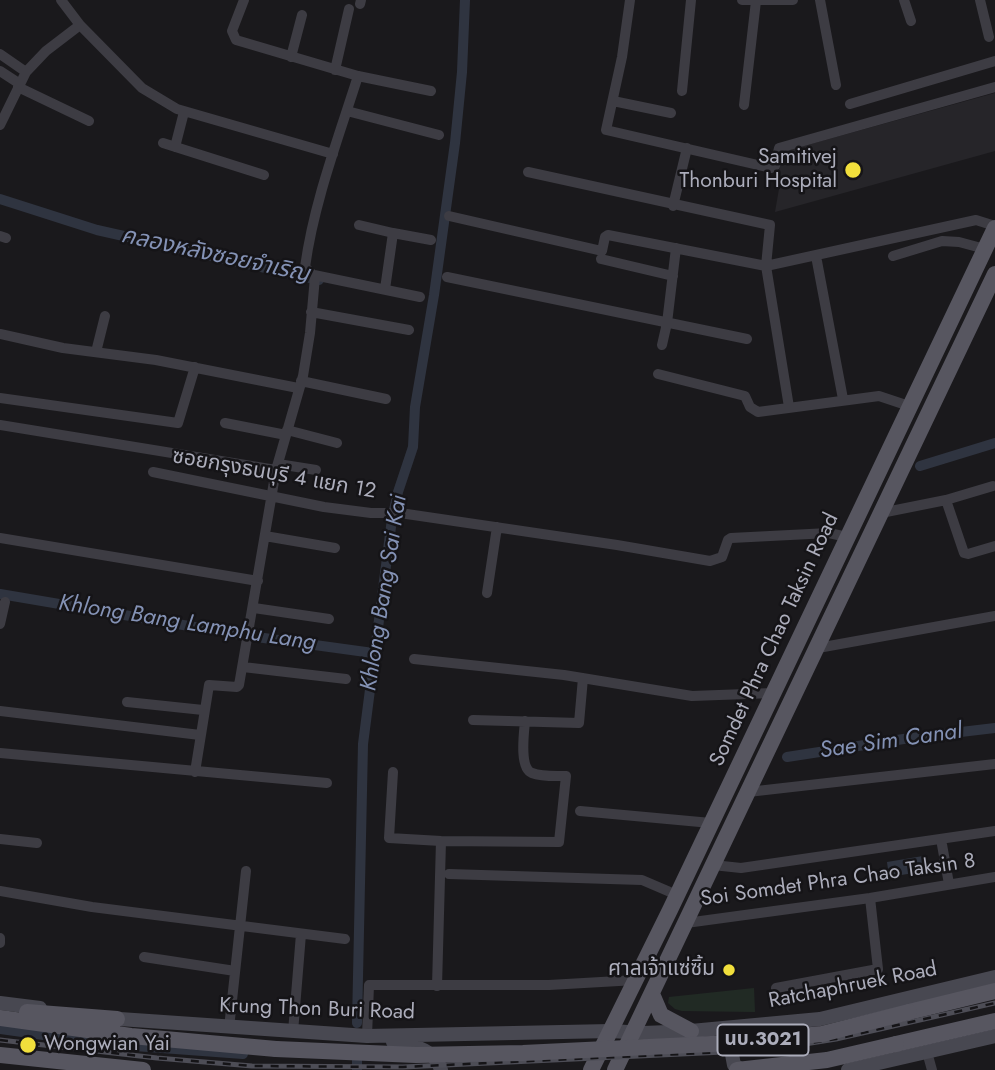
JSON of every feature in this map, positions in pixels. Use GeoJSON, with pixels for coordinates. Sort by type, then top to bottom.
{"type":"FeatureCollection","features":[{"type":"Feature","properties":{"kind":"main road","name":"Somdet Phra Chao Taksin Road"},"geometry":{"type":"LineString","coordinates":[[591,1070],[909,406],[989,246],[995,227]]}},
{"type":"Feature","properties":{"kind":"main road","name":"Somdet Phra Chao Taksin Road"},"geometry":{"type":"LineString","coordinates":[[615,1070],[994,277]]}},
{"type":"Feature","properties":{"kind":"main road","name":"Ratchaphruek Road"},"geometry":{"type":"LineString","coordinates":[[634,1032],[756,1027],[820,1019],[995,977]]}},
{"type":"Feature","properties":{"kind":"main road","name":"Ratchaphruek Road"},"geometry":{"type":"LineString","coordinates":[[614,1049],[732,1043],[822,1034],[995,991]]}},
{"type":"Feature","properties":{"kind":"main road"},"geometry":{"type":"LineString","coordinates":[[652,994],[661,1015],[691,1031]]}},
{"type":"Feature","properties":{"kind":"main road","name":"Krung Thon Buri Road"},"geometry":{"type":"LineString","coordinates":[[0,1003],[117,1019],[367,1036],[634,1032]]}},
{"type":"Feature","properties":{"kind":"main road"},"geometry":{"type":"LineString","coordinates":[[0,1010],[117,1019]]}},
{"type":"Feature","properties":{"kind":"main road","name":"Krung Thon Buri Road"},"geometry":{"type":"LineString","coordinates":[[0,1018],[131,1036],[276,1049],[416,1055],[614,1049]]}},
{"type":"Feature","properties":{"kind":"main road","name":"นบ.3021"},"geometry":{"type":"LineString","coordinates":[[739,1070],[827,1060],[995,1021]]}},
{"type":"Feature","properties":{"kind":"main road"},"geometry":{"type":"LineString","coordinates":[[739,1070],[734,1065],[731,1049],[739,1033],[756,1027]]}},
{"type":"Feature","properties":{"kind":"main road"},"geometry":{"type":"LineString","coordinates":[[367,1036],[423,1049],[435,1057],[440,1070]]}},
{"type":"Feature","properties":{"kind":"main road"},"geometry":{"type":"LineString","coordinates":[[848,1070],[995,1036]]}},
{"type":"Feature","properties":{"kind":"main road"},"geometry":{"type":"LineString","coordinates":[[0,1055],[143,1070]]}},
{"type":"Feature","properties":{"kind":"street"},"geometry":{"type":"LineString","coordinates":[[61,0],[80,25],[142,88],[184,112],[333,153]]}},
{"type":"Feature","properties":{"kind":"street"},"geometry":{"type":"LineString","coordinates":[[244,0],[232,31],[234,38],[335,70],[430,91]]}},
{"type":"Feature","properties":{"kind":"street"},"geometry":{"type":"LineString","coordinates":[[631,0],[606,130],[772,168],[775,166],[779,148],[995,88]]}},
{"type":"Feature","properties":{"kind":"street"},"geometry":{"type":"LineString","coordinates":[[682,91],[691,0]]}},
{"type":"Feature","properties":{"kind":"street"},"geometry":{"type":"LineString","coordinates":[[742,0],[793,0]]}},
{"type":"Feature","properties":{"kind":"street"},"geometry":{"type":"LineString","coordinates":[[820,0],[836,85]]}},
{"type":"Feature","properties":{"kind":"street"},"geometry":{"type":"LineString","coordinates":[[904,0],[911,21]]}},
{"type":"Feature","properties":{"kind":"street"},"geometry":{"type":"LineString","coordinates":[[980,0],[989,37]]}},
{"type":"Feature","properties":{"kind":"street"},"geometry":{"type":"LineString","coordinates":[[744,105],[756,1]]}},
{"type":"Feature","properties":{"kind":"street"},"geometry":{"type":"LineString","coordinates":[[335,70],[357,4]]}},
{"type":"Feature","properties":{"kind":"street"},"geometry":{"type":"LineString","coordinates":[[291,57],[302,15]]}},
{"type":"Feature","properties":{"kind":"street"},"geometry":{"type":"LineString","coordinates":[[0,125],[26,72],[46,51],[80,25]]}},
{"type":"Feature","properties":{"kind":"street"},"geometry":{"type":"LineString","coordinates":[[0,54],[26,72]]}},
{"type":"Feature","properties":{"kind":"street"},"geometry":{"type":"LineString","coordinates":[[850,104],[995,61]]}},
{"type":"Feature","properties":{"kind":"street"},"geometry":{"type":"LineString","coordinates":[[0,71],[19,86],[89,121]]}},
{"type":"Feature","properties":{"kind":"street"},"geometry":{"type":"LineString","coordinates":[[195,772],[209,685],[239,687],[277,467],[300,385],[312,312],[314,279],[306,267],[309,242],[333,153],[358,76]]}},
{"type":"Feature","properties":{"kind":"street"},"geometry":{"type":"LineString","coordinates":[[942,78],[949,100]]}},
{"type":"Feature","properties":{"kind":"street"},"geometry":{"type":"LineString","coordinates":[[612,101],[671,113]]}},
{"type":"Feature","properties":{"kind":"street"},"geometry":{"type":"LineString","coordinates":[[347,111],[439,135]]}},
{"type":"Feature","properties":{"kind":"street"},"geometry":{"type":"LineString","coordinates":[[175,147],[184,112]]}},
{"type":"Feature","properties":{"kind":"street"},"geometry":{"type":"LineString","coordinates":[[163,143],[264,176]]}},
{"type":"Feature","properties":{"kind":"street"},"geometry":{"type":"LineString","coordinates":[[673,206],[687,148]]}},
{"type":"Feature","properties":{"kind":"street"},"geometry":{"type":"LineString","coordinates":[[528,172],[673,206],[770,225],[766,265],[789,407]]}},
{"type":"Feature","properties":{"kind":"street"},"geometry":{"type":"LineString","coordinates":[[449,216],[602,251],[608,234],[766,265],[975,220],[995,227]]}},
{"type":"Feature","properties":{"kind":"street"},"geometry":{"type":"LineString","coordinates":[[359,225],[431,240]]}},
{"type":"Feature","properties":{"kind":"street"},"geometry":{"type":"LineString","coordinates":[[385,289],[393,233]]}},
{"type":"Feature","properties":{"kind":"street"},"geometry":{"type":"LineString","coordinates":[[893,256],[942,241],[989,246]]}},
{"type":"Feature","properties":{"kind":"street"},"geometry":{"type":"LineString","coordinates":[[662,345],[676,248]]}},
{"type":"Feature","properties":{"kind":"street"},"geometry":{"type":"LineString","coordinates":[[816,256],[843,400]]}},
{"type":"Feature","properties":{"kind":"street"},"geometry":{"type":"LineString","coordinates":[[600,259],[673,276]]}},
{"type":"Feature","properties":{"kind":"street"},"geometry":{"type":"LineString","coordinates":[[447,277],[747,339]]}},
{"type":"Feature","properties":{"kind":"street"},"geometry":{"type":"LineString","coordinates":[[314,279],[420,297]]}},
{"type":"Feature","properties":{"kind":"street"},"geometry":{"type":"LineString","coordinates":[[312,312],[410,330]]}},
{"type":"Feature","properties":{"kind":"street"},"geometry":{"type":"LineString","coordinates":[[96,352],[105,316]]}},
{"type":"Feature","properties":{"kind":"street"},"geometry":{"type":"LineString","coordinates":[[0,334],[63,348],[386,399]]}},
{"type":"Feature","properties":{"kind":"street"},"geometry":{"type":"LineString","coordinates":[[0,398],[178,423],[195,367]]}},
{"type":"Feature","properties":{"kind":"street"},"geometry":{"type":"LineString","coordinates":[[658,374],[745,396],[754,412],[879,396],[909,406]]}},
{"type":"Feature","properties":{"kind":"street"},"geometry":{"type":"LineString","coordinates":[[225,423],[337,443]]}},
{"type":"Feature","properties":{"kind":"street"},"geometry":{"type":"LineString","coordinates":[[0,425],[277,467],[316,470]]}},
{"type":"Feature","properties":{"kind":"street","name":"ซอยกรุงธนบุรี 4 แยก 12"},"geometry":{"type":"LineString","coordinates":[[153,472],[324,507],[400,513],[710,561],[722,557],[728,540],[732,538],[829,533],[847,537]]}},
{"type":"Feature","properties":{"kind":"street"},"geometry":{"type":"LineString","coordinates":[[881,513],[946,500],[993,486]]}},
{"type":"Feature","properties":{"kind":"street"},"geometry":{"type":"LineString","coordinates":[[946,500],[964,553],[995,546]]}},
{"type":"Feature","properties":{"kind":"street"},"geometry":{"type":"LineString","coordinates":[[487,593],[497,527]]}},
{"type":"Feature","properties":{"kind":"street"},"geometry":{"type":"LineString","coordinates":[[265,536],[335,548]]}},
{"type":"Feature","properties":{"kind":"street"},"geometry":{"type":"LineString","coordinates":[[0,538],[258,581]]}},
{"type":"Feature","properties":{"kind":"street"},"geometry":{"type":"LineString","coordinates":[[0,624],[5,601]]}},
{"type":"Feature","properties":{"kind":"street"},"geometry":{"type":"LineString","coordinates":[[254,608],[329,618]]}},
{"type":"Feature","properties":{"kind":"street"},"geometry":{"type":"LineString","coordinates":[[817,648],[995,616]]}},
{"type":"Feature","properties":{"kind":"street"},"geometry":{"type":"LineString","coordinates":[[414,659],[583,678],[692,696],[773,694]]}},
{"type":"Feature","properties":{"kind":"street"},"geometry":{"type":"LineString","coordinates":[[243,667],[346,679]]}},
{"type":"Feature","properties":{"kind":"street"},"geometry":{"type":"LineString","coordinates":[[474,720],[579,723],[583,678]]}},
{"type":"Feature","properties":{"kind":"street"},"geometry":{"type":"LineString","coordinates":[[127,702],[204,710]]}},
{"type":"Feature","properties":{"kind":"street"},"geometry":{"type":"LineString","coordinates":[[0,711],[200,735]]}},
{"type":"Feature","properties":{"kind":"street"},"geometry":{"type":"LineString","coordinates":[[393,772],[389,838],[559,842],[566,776],[536,774],[526,768],[523,755],[525,721]]}},
{"type":"Feature","properties":{"kind":"street"},"geometry":{"type":"LineString","coordinates":[[0,753],[327,782]]}},
{"type":"Feature","properties":{"kind":"street"},"geometry":{"type":"LineString","coordinates":[[748,792],[995,764]]}},
{"type":"Feature","properties":{"kind":"street"},"geometry":{"type":"LineString","coordinates":[[580,811],[711,823]]}},
{"type":"Feature","properties":{"kind":"street"},"geometry":{"type":"LineString","coordinates":[[713,865],[741,868],[995,831]]}},
{"type":"Feature","properties":{"kind":"street"},"geometry":{"type":"LineString","coordinates":[[0,839],[37,843]]}},
{"type":"Feature","properties":{"kind":"street"},"geometry":{"type":"LineString","coordinates":[[941,839],[949,884]]}},
{"type":"Feature","properties":{"kind":"street"},"geometry":{"type":"LineString","coordinates":[[437,986],[441,841]]}},
{"type":"Feature","properties":{"kind":"street"},"geometry":{"type":"LineString","coordinates":[[229,1028],[246,871]]}},
{"type":"Feature","properties":{"kind":"street"},"geometry":{"type":"LineString","coordinates":[[449,874],[642,880],[677,895]]}},
{"type":"Feature","properties":{"kind":"street","name":"Soi Somdet Phra Chao Taksin 8"},"geometry":{"type":"LineString","coordinates":[[686,923],[870,898],[995,877]]}},
{"type":"Feature","properties":{"kind":"street"},"geometry":{"type":"LineString","coordinates":[[0,891],[77,904],[345,939]]}},
{"type":"Feature","properties":{"kind":"street"},"geometry":{"type":"LineString","coordinates":[[776,988],[878,969],[870,898]]}},
{"type":"Feature","properties":{"kind":"street"},"geometry":{"type":"LineString","coordinates":[[293,1032],[301,934]]}},
{"type":"Feature","properties":{"kind":"street"},"geometry":{"type":"LineString","coordinates":[[144,957],[235,971]]}},
{"type":"Feature","properties":{"kind":"street"},"geometry":{"type":"LineString","coordinates":[[367,1036],[369,985],[549,985],[636,980]]}},
{"type":"Feature","properties":{"kind":"street"},"geometry":{"type":"LineString","coordinates":[[927,1052],[932,1070]]}},
{"type":"Feature","properties":{"kind":"shaded area","name":"Samitivej Thonburi Hospital"},"geometry":{"type":"Polygon","coordinates":[[[995,93],[995,151],[775,212],[782,152],[995,93]]]}},
{"type":"Feature","properties":{"kind":"shaded area"},"geometry":{"type":"Polygon","coordinates":[[[754,988],[755,1012],[682,1011],[668,1003],[669,997],[754,988]]]}},
{"type":"Feature","properties":{"kind":"water"},"geometry":{"type":"Polygon","coordinates":[[[923,856],[926,871],[889,877],[887,862],[923,856]]]}},
{"type":"Feature","properties":{"kind":"waterway","name":"Khlong Bang Sai Kai"},"geometry":{"type":"LineString","coordinates":[[357,1023],[363,744],[392,519],[413,447],[415,407],[455,143],[465,0]]}},
{"type":"Feature","properties":{"kind":"waterway","name":"คลองหลังซอยจำเริญ"},"geometry":{"type":"LineString","coordinates":[[0,199],[97,230],[319,280]]}},
{"type":"Feature","properties":{"kind":"waterway"},"geometry":{"type":"LineString","coordinates":[[920,466],[995,443]]}},
{"type":"Feature","properties":{"kind":"waterway","name":"Khlong Bang Lamphu Lang"},"geometry":{"type":"LineString","coordinates":[[0,594],[242,635],[373,653]]}},
{"type":"Feature","properties":{"kind":"waterway","name":"Sae Sim Canal"},"geometry":{"type":"LineString","coordinates":[[787,757],[995,728]]}},
{"type":"Feature","properties":{"kind":"waterway"},"geometry":{"type":"LineString","coordinates":[[0,1029],[108,1044],[243,1054]]}},
{"type":"Feature","properties":{"kind":"waterway","name":"Khlong Bang Sai Kai"},"geometry":{"type":"LineString","coordinates":[[357,1050],[357,1070]]}},
{"type":"Feature","properties":{"kind":"railway"},"geometry":{"type":"LineString","coordinates":[[0,1040],[252,1066],[403,1067],[767,1050],[836,1039],[995,1003]]}},
{"type":"Feature","properties":{"kind":"place","name":"Samitivej Thonburi Hospital"},"geometry":{"type":"Point","coordinates":[853,170]}},
{"type":"Feature","properties":{"kind":"place","name":"ศาลเจ้าแซ่ซิ้ม"},"geometry":{"type":"Point","coordinates":[729,970]}},
{"type":"Feature","properties":{"kind":"place","name":"Wongwian Yai"},"geometry":{"type":"Point","coordinates":[28,1045]}}]}
